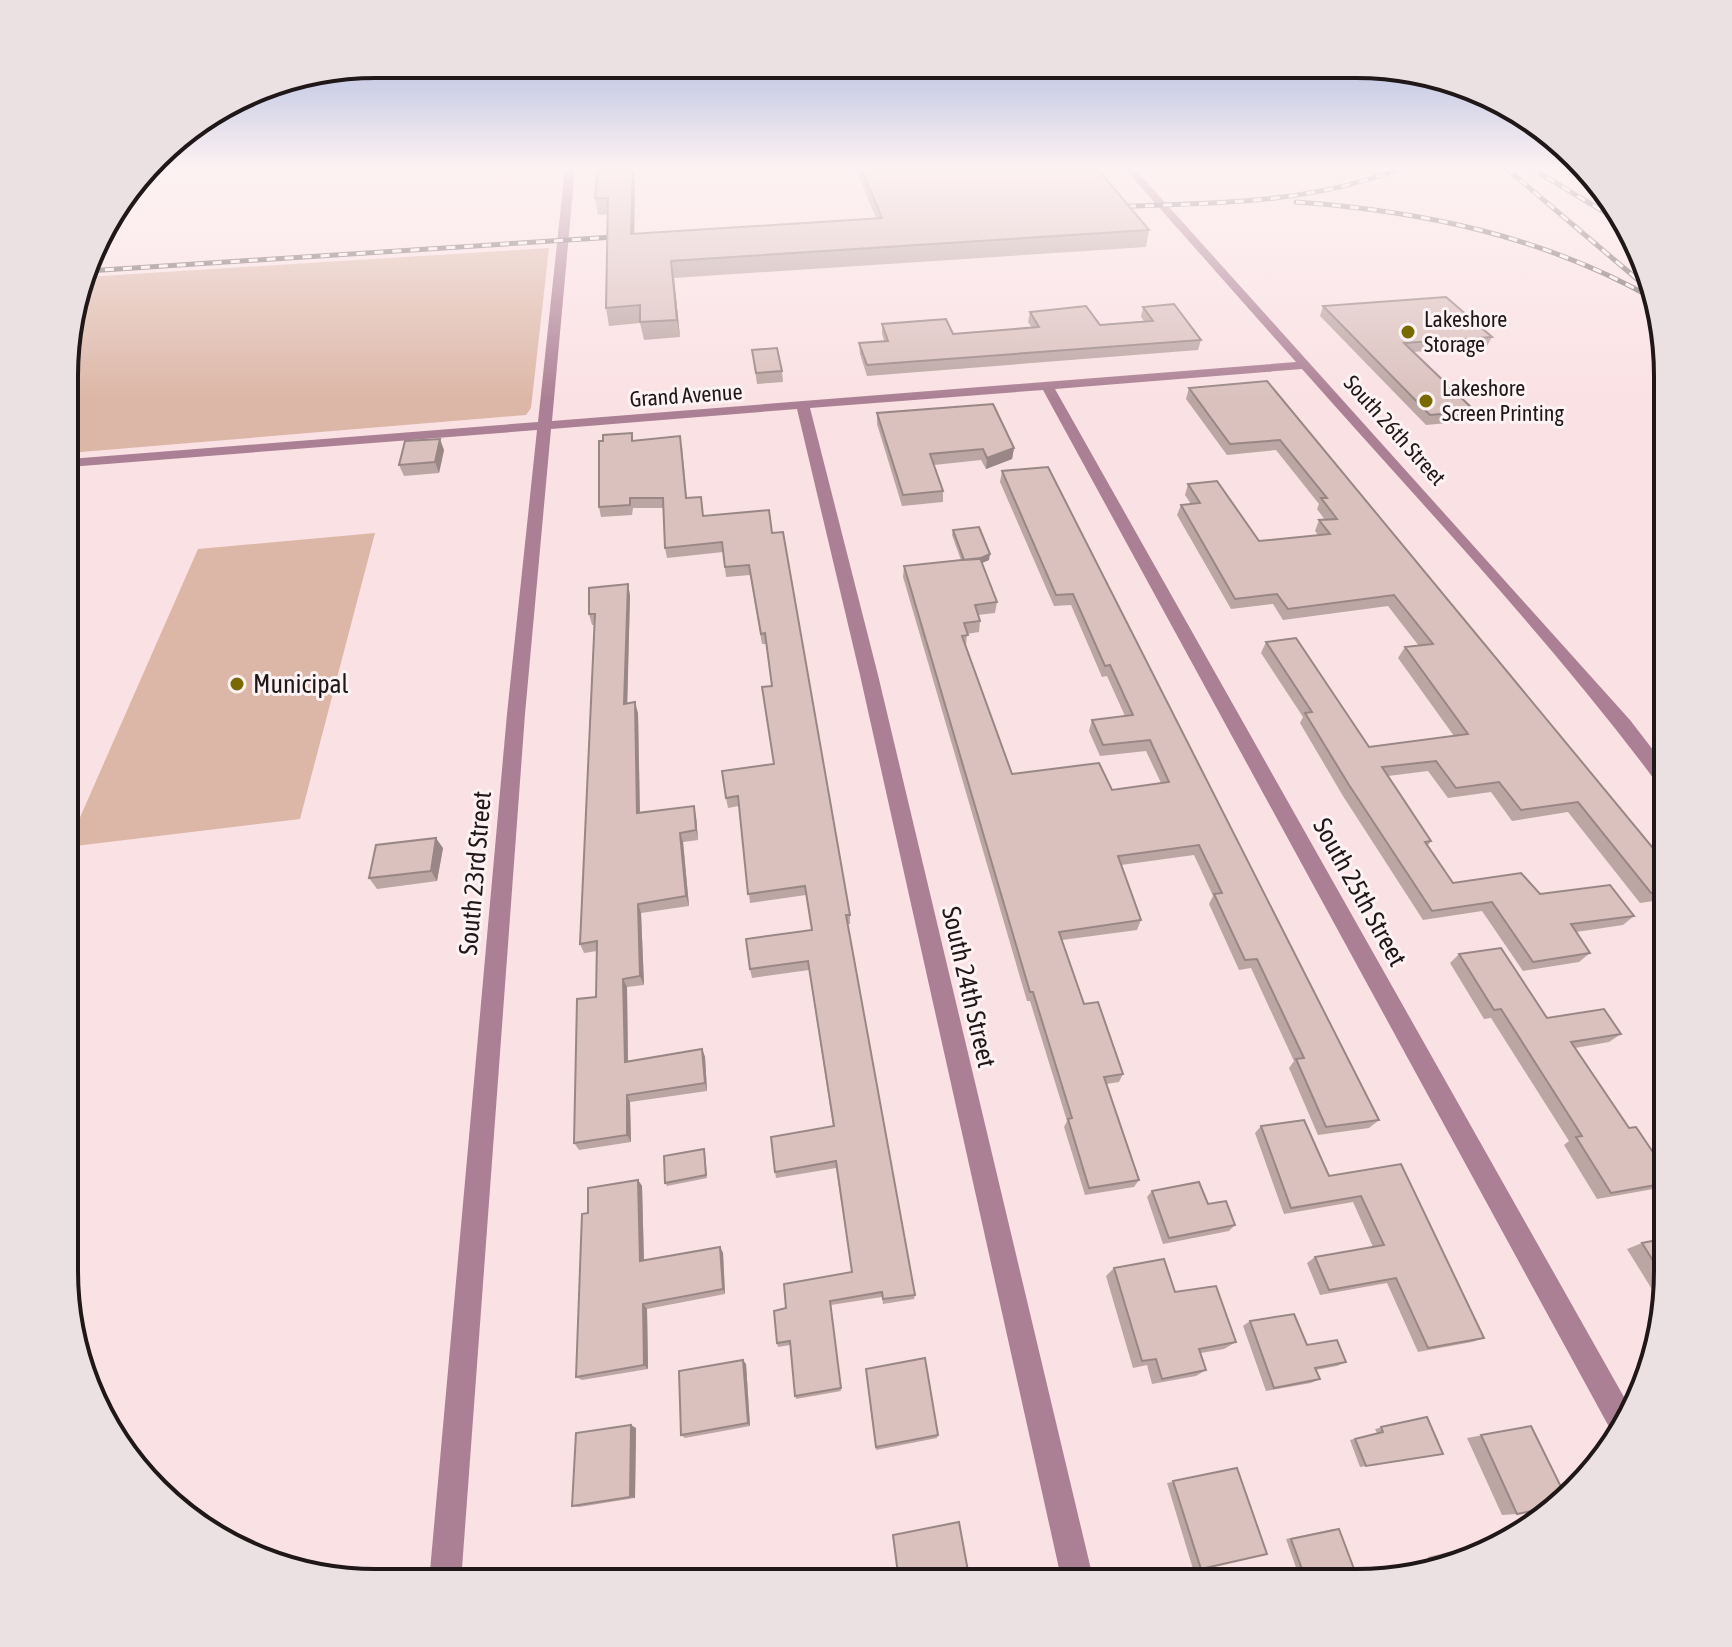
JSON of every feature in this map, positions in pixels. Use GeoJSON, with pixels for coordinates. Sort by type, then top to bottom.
{"type":"FeatureCollection","features":[{"type":"Feature","properties":{"kind":"street","name":"South 23rd Street"},"geometry":{"type":"LineString","coordinates":[[446,1569],[516,714],[563,245]]}},
{"type":"Feature","properties":{"kind":"street","name":"South 26th Street"},"geometry":{"type":"LineString","coordinates":[[1198,245],[1654,756]]}},
{"type":"Feature","properties":{"kind":"street","name":"Grand Avenue"},"geometry":{"type":"LineString","coordinates":[[78,462],[1305,365]]}},
{"type":"Feature","properties":{"kind":"street","name":"South 25th Street"},"geometry":{"type":"LineString","coordinates":[[1047,386],[1617,1414]]}},
{"type":"Feature","properties":{"kind":"street","name":"South 24th Street"},"geometry":{"type":"LineString","coordinates":[[803,406],[869,675],[1075,1569]]}},
{"type":"Feature","properties":{"kind":"street","name":"South 26th Street"},"geometry":{"type":"LineString","coordinates":[[1624,725],[1654,765]]}},
{"type":"Feature","properties":{"kind":"shaded area"},"geometry":{"type":"Polygon","coordinates":[[[549,248],[531,408],[526,415],[78,452],[79,357],[84,318],[95,276],[549,248]]]}},
{"type":"Feature","properties":{"kind":"shaded area","name":"Municipal"},"geometry":{"type":"Polygon","coordinates":[[[375,533],[300,819],[78,846],[78,822],[198,549],[375,533]]]}},
{"type":"Feature","properties":{"kind":"building"},"geometry":{"type":"Polygon","coordinates":[[[607,245],[920,245],[671,261],[677,320],[640,322],[640,305],[606,308],[607,245]]]}},
{"type":"Feature","properties":{"kind":"building"},"geometry":{"type":"Polygon","coordinates":[[[1446,297],[1492,337],[1404,343],[1475,411],[1430,415],[1323,306],[1446,297]]]}},
{"type":"Feature","properties":{"kind":"building"},"geometry":{"type":"Polygon","coordinates":[[[1174,304],[1201,340],[867,365],[859,343],[888,341],[882,324],[946,319],[953,334],[1039,327],[1030,312],[1086,306],[1100,325],[1153,321],[1143,307],[1174,304]]]}},
{"type":"Feature","properties":{"kind":"building"},"geometry":{"type":"Polygon","coordinates":[[[777,348],[782,371],[756,373],[752,350],[777,348]]]}},
{"type":"Feature","properties":{"kind":"building"},"geometry":{"type":"Polygon","coordinates":[[[1267,381],[1654,849],[1654,893],[1651,893],[1578,802],[1521,810],[1499,782],[1456,788],[1436,761],[1382,767],[1431,841],[1425,842],[1453,883],[1521,873],[1540,894],[1610,885],[1634,916],[1571,924],[1590,953],[1533,962],[1492,902],[1432,911],[1349,785],[1305,713],[1312,712],[1266,642],[1296,638],[1369,747],[1468,734],[1405,647],[1433,644],[1394,595],[1288,609],[1277,594],[1235,599],[1181,505],[1200,503],[1188,484],[1217,481],[1259,541],[1330,534],[1319,520],[1337,519],[1321,498],[1327,498],[1280,440],[1230,444],[1189,388],[1267,381]]]}},
{"type":"Feature","properties":{"kind":"building"},"geometry":{"type":"Polygon","coordinates":[[[993,404],[1014,448],[987,458],[983,449],[930,454],[943,491],[903,495],[877,413],[993,404]]]}},
{"type":"Feature","properties":{"kind":"building"},"geometry":{"type":"Polygon","coordinates":[[[632,433],[632,441],[680,436],[686,498],[701,497],[703,516],[769,510],[772,533],[783,532],[850,915],[846,915],[915,1295],[883,1299],[882,1292],[830,1301],[841,1388],[795,1396],[790,1341],[777,1343],[774,1311],[786,1308],[784,1284],[852,1272],[836,1161],[775,1172],[771,1137],[834,1126],[808,961],[750,969],[746,939],[812,930],[805,886],[748,894],[738,796],[726,798],[722,771],[774,764],[762,687],[772,686],[765,633],[761,634],[749,565],[725,567],[722,542],[665,548],[663,498],[630,498],[630,505],[599,507],[599,441],[603,441],[603,435],[632,433]]]}},
{"type":"Feature","properties":{"kind":"building"},"geometry":{"type":"Polygon","coordinates":[[[440,439],[435,462],[399,465],[405,441],[440,439]]]}},
{"type":"Feature","properties":{"kind":"building"},"geometry":{"type":"Polygon","coordinates":[[[1048,467],[1379,1120],[1326,1127],[1296,1059],[1304,1058],[1257,959],[1245,960],[1214,894],[1222,893],[1199,845],[1118,856],[1141,920],[1059,932],[1084,1004],[1098,1002],[1123,1074],[1104,1077],[1139,1180],[1089,1188],[1068,1119],[1072,1118],[1033,992],[1030,992],[904,566],[980,558],[997,602],[975,605],[980,621],[964,623],[968,635],[962,636],[1012,774],[1099,763],[1112,790],[1169,782],[1150,740],[1103,745],[1092,720],[1133,715],[1110,665],[1105,666],[1073,594],[1056,595],[1002,471],[1048,467]]]}},
{"type":"Feature","properties":{"kind":"building"},"geometry":{"type":"Polygon","coordinates":[[[979,527],[990,554],[964,560],[953,530],[979,527]]]}},
{"type":"Feature","properties":{"kind":"building"},"geometry":{"type":"Polygon","coordinates":[[[628,584],[624,704],[635,702],[637,813],[694,806],[696,830],[680,833],[686,896],[638,904],[640,976],[623,979],[625,1062],[702,1049],[705,1083],[627,1095],[627,1135],[574,1143],[577,999],[596,997],[597,941],[580,944],[595,614],[589,614],[589,588],[628,584]]]}},
{"type":"Feature","properties":{"kind":"building"},"geometry":{"type":"Polygon","coordinates":[[[436,838],[431,871],[369,878],[376,845],[436,838]]]}},
{"type":"Feature","properties":{"kind":"building"},"geometry":{"type":"Polygon","coordinates":[[[1501,948],[1547,1018],[1604,1009],[1621,1034],[1571,1042],[1629,1128],[1636,1127],[1654,1154],[1654,1185],[1611,1193],[1576,1137],[1582,1136],[1501,1009],[1494,1010],[1459,954],[1501,948]]]}},
{"type":"Feature","properties":{"kind":"building"},"geometry":{"type":"Polygon","coordinates":[[[1304,1120],[1329,1176],[1401,1164],[1484,1338],[1428,1348],[1396,1278],[1329,1290],[1315,1257],[1384,1245],[1361,1196],[1291,1208],[1261,1126],[1304,1120]]]}},
{"type":"Feature","properties":{"kind":"building"},"geometry":{"type":"Polygon","coordinates":[[[704,1149],[706,1175],[665,1183],[664,1156],[704,1149]]]}},
{"type":"Feature","properties":{"kind":"building"},"geometry":{"type":"Polygon","coordinates":[[[638,1180],[640,1261],[720,1247],[723,1289],[643,1304],[644,1365],[576,1377],[582,1214],[588,1213],[588,1188],[638,1180]]]}},
{"type":"Feature","properties":{"kind":"building"},"geometry":{"type":"Polygon","coordinates":[[[1199,1182],[1208,1204],[1226,1201],[1235,1225],[1169,1238],[1152,1191],[1199,1182]]]}},
{"type":"Feature","properties":{"kind":"building"},"geometry":{"type":"Polygon","coordinates":[[[1654,1241],[1654,1262],[1642,1243],[1654,1241]]]}},
{"type":"Feature","properties":{"kind":"building"},"geometry":{"type":"Polygon","coordinates":[[[1164,1259],[1175,1292],[1216,1286],[1236,1342],[1199,1349],[1206,1370],[1162,1379],[1156,1359],[1142,1361],[1114,1268],[1164,1259]]]}},
{"type":"Feature","properties":{"kind":"building"},"geometry":{"type":"Polygon","coordinates":[[[1294,1314],[1307,1345],[1337,1340],[1346,1362],[1315,1368],[1320,1379],[1274,1388],[1250,1321],[1294,1314]]]}},
{"type":"Feature","properties":{"kind":"building"},"geometry":{"type":"Polygon","coordinates":[[[925,1358],[938,1435],[876,1447],[866,1369],[925,1358]]]}},
{"type":"Feature","properties":{"kind":"building"},"geometry":{"type":"Polygon","coordinates":[[[743,1360],[748,1423],[681,1435],[679,1371],[743,1360]]]}},
{"type":"Feature","properties":{"kind":"building"},"geometry":{"type":"Polygon","coordinates":[[[1427,1417],[1443,1454],[1366,1466],[1355,1439],[1383,1432],[1381,1427],[1427,1417]]]}},
{"type":"Feature","properties":{"kind":"building"},"geometry":{"type":"Polygon","coordinates":[[[631,1425],[630,1497],[572,1506],[576,1433],[631,1425]]]}},
{"type":"Feature","properties":{"kind":"building"},"geometry":{"type":"Polygon","coordinates":[[[1531,1426],[1561,1487],[1532,1511],[1517,1514],[1481,1435],[1531,1426]]]}},
{"type":"Feature","properties":{"kind":"building"},"geometry":{"type":"Polygon","coordinates":[[[1237,1468],[1267,1554],[1201,1569],[1173,1481],[1237,1468]]]}},
{"type":"Feature","properties":{"kind":"building"},"geometry":{"type":"Polygon","coordinates":[[[959,1522],[968,1569],[897,1569],[893,1535],[959,1522]]]}},
{"type":"Feature","properties":{"kind":"building"},"geometry":{"type":"Polygon","coordinates":[[[1339,1529],[1354,1569],[1302,1569],[1291,1539],[1339,1529]]]}},
{"type":"Feature","properties":{"kind":"railway"},"geometry":{"type":"LineString","coordinates":[[98,270],[493,245]]}},
{"type":"Feature","properties":{"kind":"railway"},"geometry":{"type":"LineString","coordinates":[[1530,245],[1612,277],[1642,293]]}},
{"type":"Feature","properties":{"kind":"railway"},"geometry":{"type":"LineString","coordinates":[[1597,245],[1637,279]]}},
{"type":"Feature","properties":{"kind":"place","name":"Lakeshore Storage"},"geometry":{"type":"Point","coordinates":[1408,332]}},
{"type":"Feature","properties":{"kind":"place","name":"Lakeshore Screen Printing"},"geometry":{"type":"Point","coordinates":[1426,401]}},
{"type":"Feature","properties":{"kind":"place","name":"Municipal"},"geometry":{"type":"Point","coordinates":[237,684]}}]}
